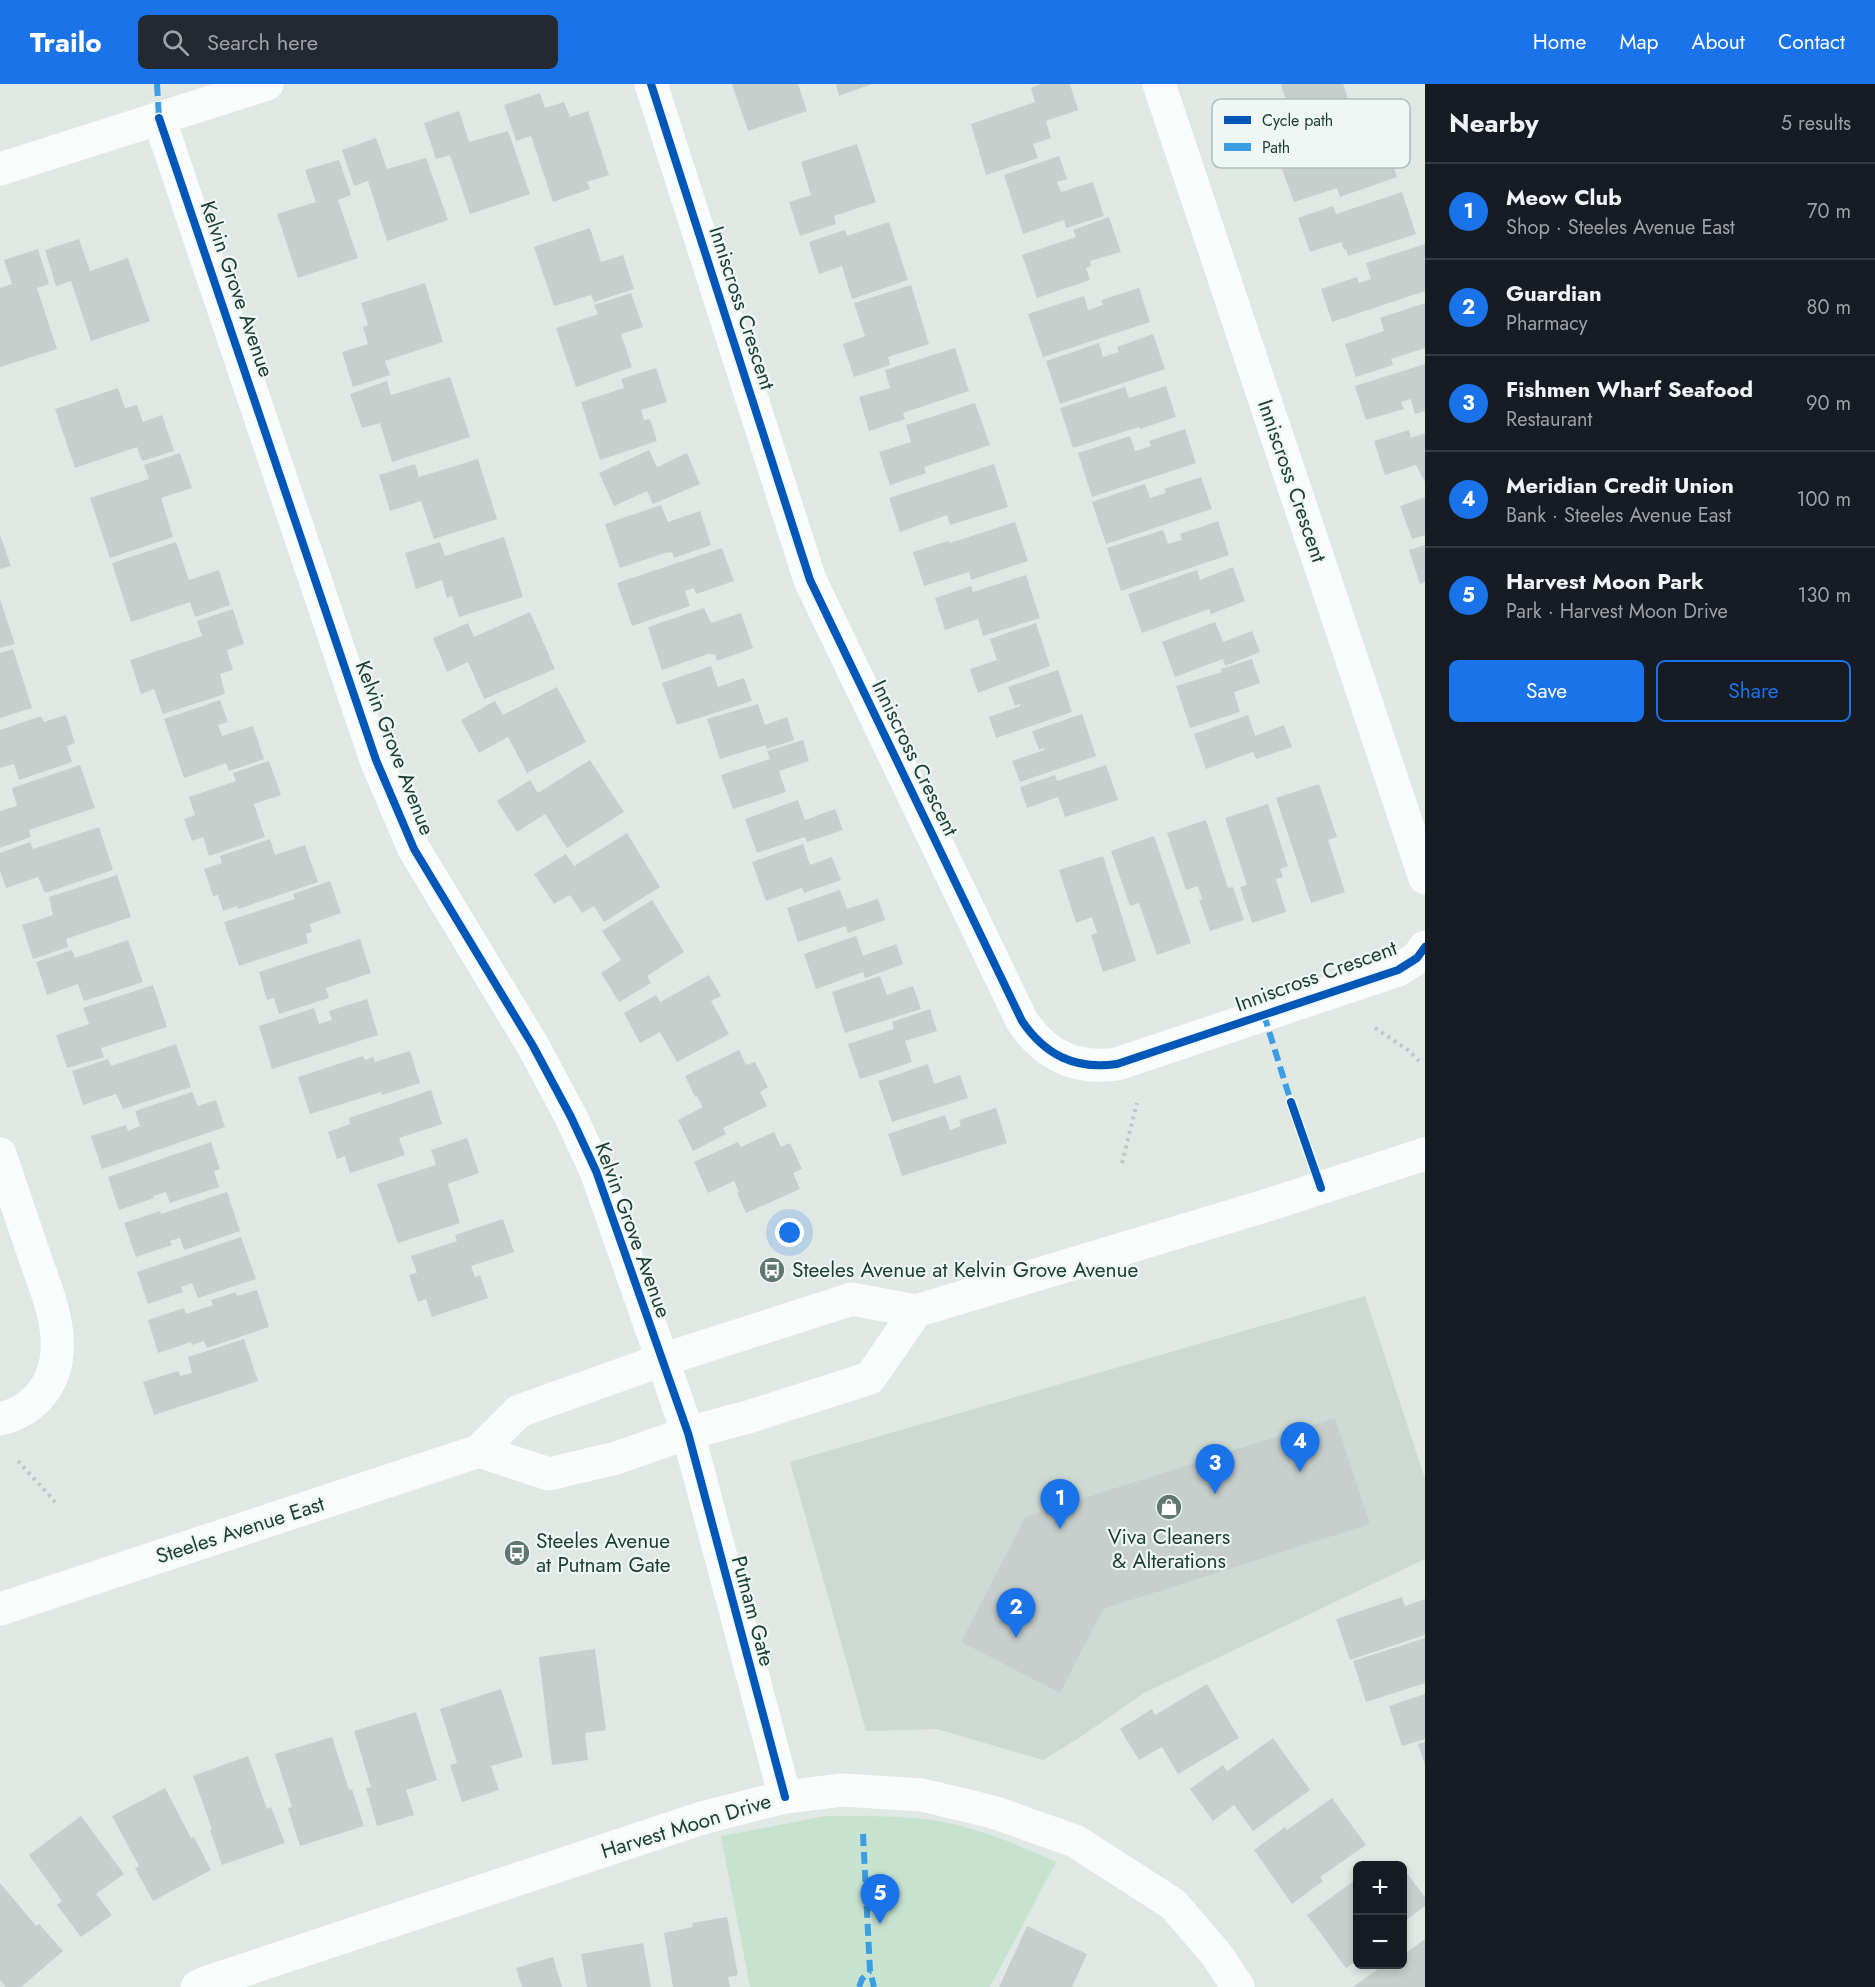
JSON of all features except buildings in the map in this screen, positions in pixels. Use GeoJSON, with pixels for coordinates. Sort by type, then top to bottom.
{"type":"FeatureCollection","features":[{"type":"Feature","properties":{"kind":"street"},"geometry":{"type":"LineString","coordinates":[[0,169],[267,84]]}},
{"type":"Feature","properties":{"kind":"street","name":"Inniscross Crescent"},"geometry":{"type":"LineString","coordinates":[[651,84],[810,580],[1022,1021],[1031,1035],[1048,1050],[1068,1060],[1084,1065],[1117,1064],[1398,970],[1417,958],[1425,947]]}},
{"type":"Feature","properties":{"kind":"street","name":"Inniscross Crescent"},"geometry":{"type":"LineString","coordinates":[[1159,84],[1425,878]]}},
{"type":"Feature","properties":{"kind":"street","name":"Kelvin Grove Avenue"},"geometry":{"type":"LineString","coordinates":[[159,118],[376,760],[414,849],[533,1046],[571,1117],[596,1172],[688,1433]]}},
{"type":"Feature","properties":{"kind":"street"},"geometry":{"type":"LineString","coordinates":[[0,1154],[54,1315],[58,1350],[56,1365],[48,1384],[36,1401],[24,1410],[0,1419]]}},
{"type":"Feature","properties":{"kind":"street","name":"Steeles Avenue East"},"geometry":{"type":"LineString","coordinates":[[0,1609],[479,1451],[519,1411],[662,1360],[852,1299],[916,1311],[1268,1205],[1425,1154]]}},
{"type":"Feature","properties":{"kind":"street"},"geometry":{"type":"LineString","coordinates":[[479,1451],[549,1474],[616,1458],[688,1433],[748,1417],[870,1378],[916,1311]]}},
{"type":"Feature","properties":{"kind":"street","name":"Putnam Gate"},"geometry":{"type":"LineString","coordinates":[[688,1433],[785,1797]]}},
{"type":"Feature","properties":{"kind":"street","name":"Harvest Moon Drive"},"geometry":{"type":"LineString","coordinates":[[197,1987],[702,1818],[785,1797],[842,1790],[922,1794],[993,1812],[1075,1841],[1173,1904],[1215,1954],[1238,1987]]}},
{"type":"Feature","properties":{"kind":"path"},"geometry":{"type":"LineString","coordinates":[[1375,1028],[1419,1060]]}},
{"type":"Feature","properties":{"kind":"path"},"geometry":{"type":"LineString","coordinates":[[1122,1163],[1137,1103]]}},
{"type":"Feature","properties":{"kind":"path"},"geometry":{"type":"LineString","coordinates":[[18,1461],[57,1504]]}},
{"type":"Feature","properties":{"kind":"shaded area"},"geometry":{"type":"Polygon","coordinates":[[[1365,1296],[1425,1479],[1425,1559],[1144,1693],[1043,1760],[937,1729],[866,1731],[790,1462],[1365,1296]]]}},
{"type":"Feature","properties":{"kind":"green space"},"geometry":{"type":"Polygon","coordinates":[[[826,1816],[896,1817],[953,1824],[1013,1843],[1056,1862],[990,1987],[750,1987],[721,1836],[826,1816]]]}},
{"type":"Feature","properties":{"kind":"marked path"},"geometry":{"type":"LineString","coordinates":[[157,84],[159,118]]}},
{"type":"Feature","properties":{"kind":"marked path"},"geometry":{"type":"LineString","coordinates":[[1264,1015],[1291,1102]]}},
{"type":"Feature","properties":{"kind":"marked path"},"geometry":{"type":"LineString","coordinates":[[863,1834],[870,1971],[874,1987]]}},
{"type":"Feature","properties":{"kind":"marked path"},"geometry":{"type":"LineString","coordinates":[[859,1987],[862,1979],[870,1971]]}},
{"type":"Feature","properties":{"kind":"cycle path"},"geometry":{"type":"LineString","coordinates":[[651,84],[810,580],[1022,1021],[1031,1033],[1051,1051],[1075,1062],[1088,1065],[1117,1064],[1398,970],[1417,958],[1425,947]]}},
{"type":"Feature","properties":{"kind":"cycle path"},"geometry":{"type":"LineString","coordinates":[[159,118],[376,760],[414,849],[533,1046],[571,1117],[596,1171],[688,1433],[785,1797]]}},
{"type":"Feature","properties":{"kind":"cycle path"},"geometry":{"type":"LineString","coordinates":[[1291,1102],[1321,1188]]}},
{"type":"Feature","properties":{"kind":"place","name":"Steeles Avenue at Kelvin Grove Avenue"},"geometry":{"type":"Point","coordinates":[772,1270]}},
{"type":"Feature","properties":{"kind":"place","name":"Meridian Credit Union"},"geometry":{"type":"Point","coordinates":[1300,1472]}},
{"type":"Feature","properties":{"kind":"place","name":"Fishmen Wharf Seafood"},"geometry":{"type":"Point","coordinates":[1215,1494]}},
{"type":"Feature","properties":{"kind":"place","name":"Viva Cleaners & Alterations"},"geometry":{"type":"Point","coordinates":[1169,1507]}},
{"type":"Feature","properties":{"kind":"place","name":"Meow Club"},"geometry":{"type":"Point","coordinates":[1060,1529]}},
{"type":"Feature","properties":{"kind":"place","name":"Steeles Avenue at Putnam Gate"},"geometry":{"type":"Point","coordinates":[517,1553]}},
{"type":"Feature","properties":{"kind":"place","name":"Guardian"},"geometry":{"type":"Point","coordinates":[1016,1638]}},
{"type":"Feature","properties":{"kind":"place","name":"Harvest Moon Park"},"geometry":{"type":"Point","coordinates":[880,1924]}}]}
